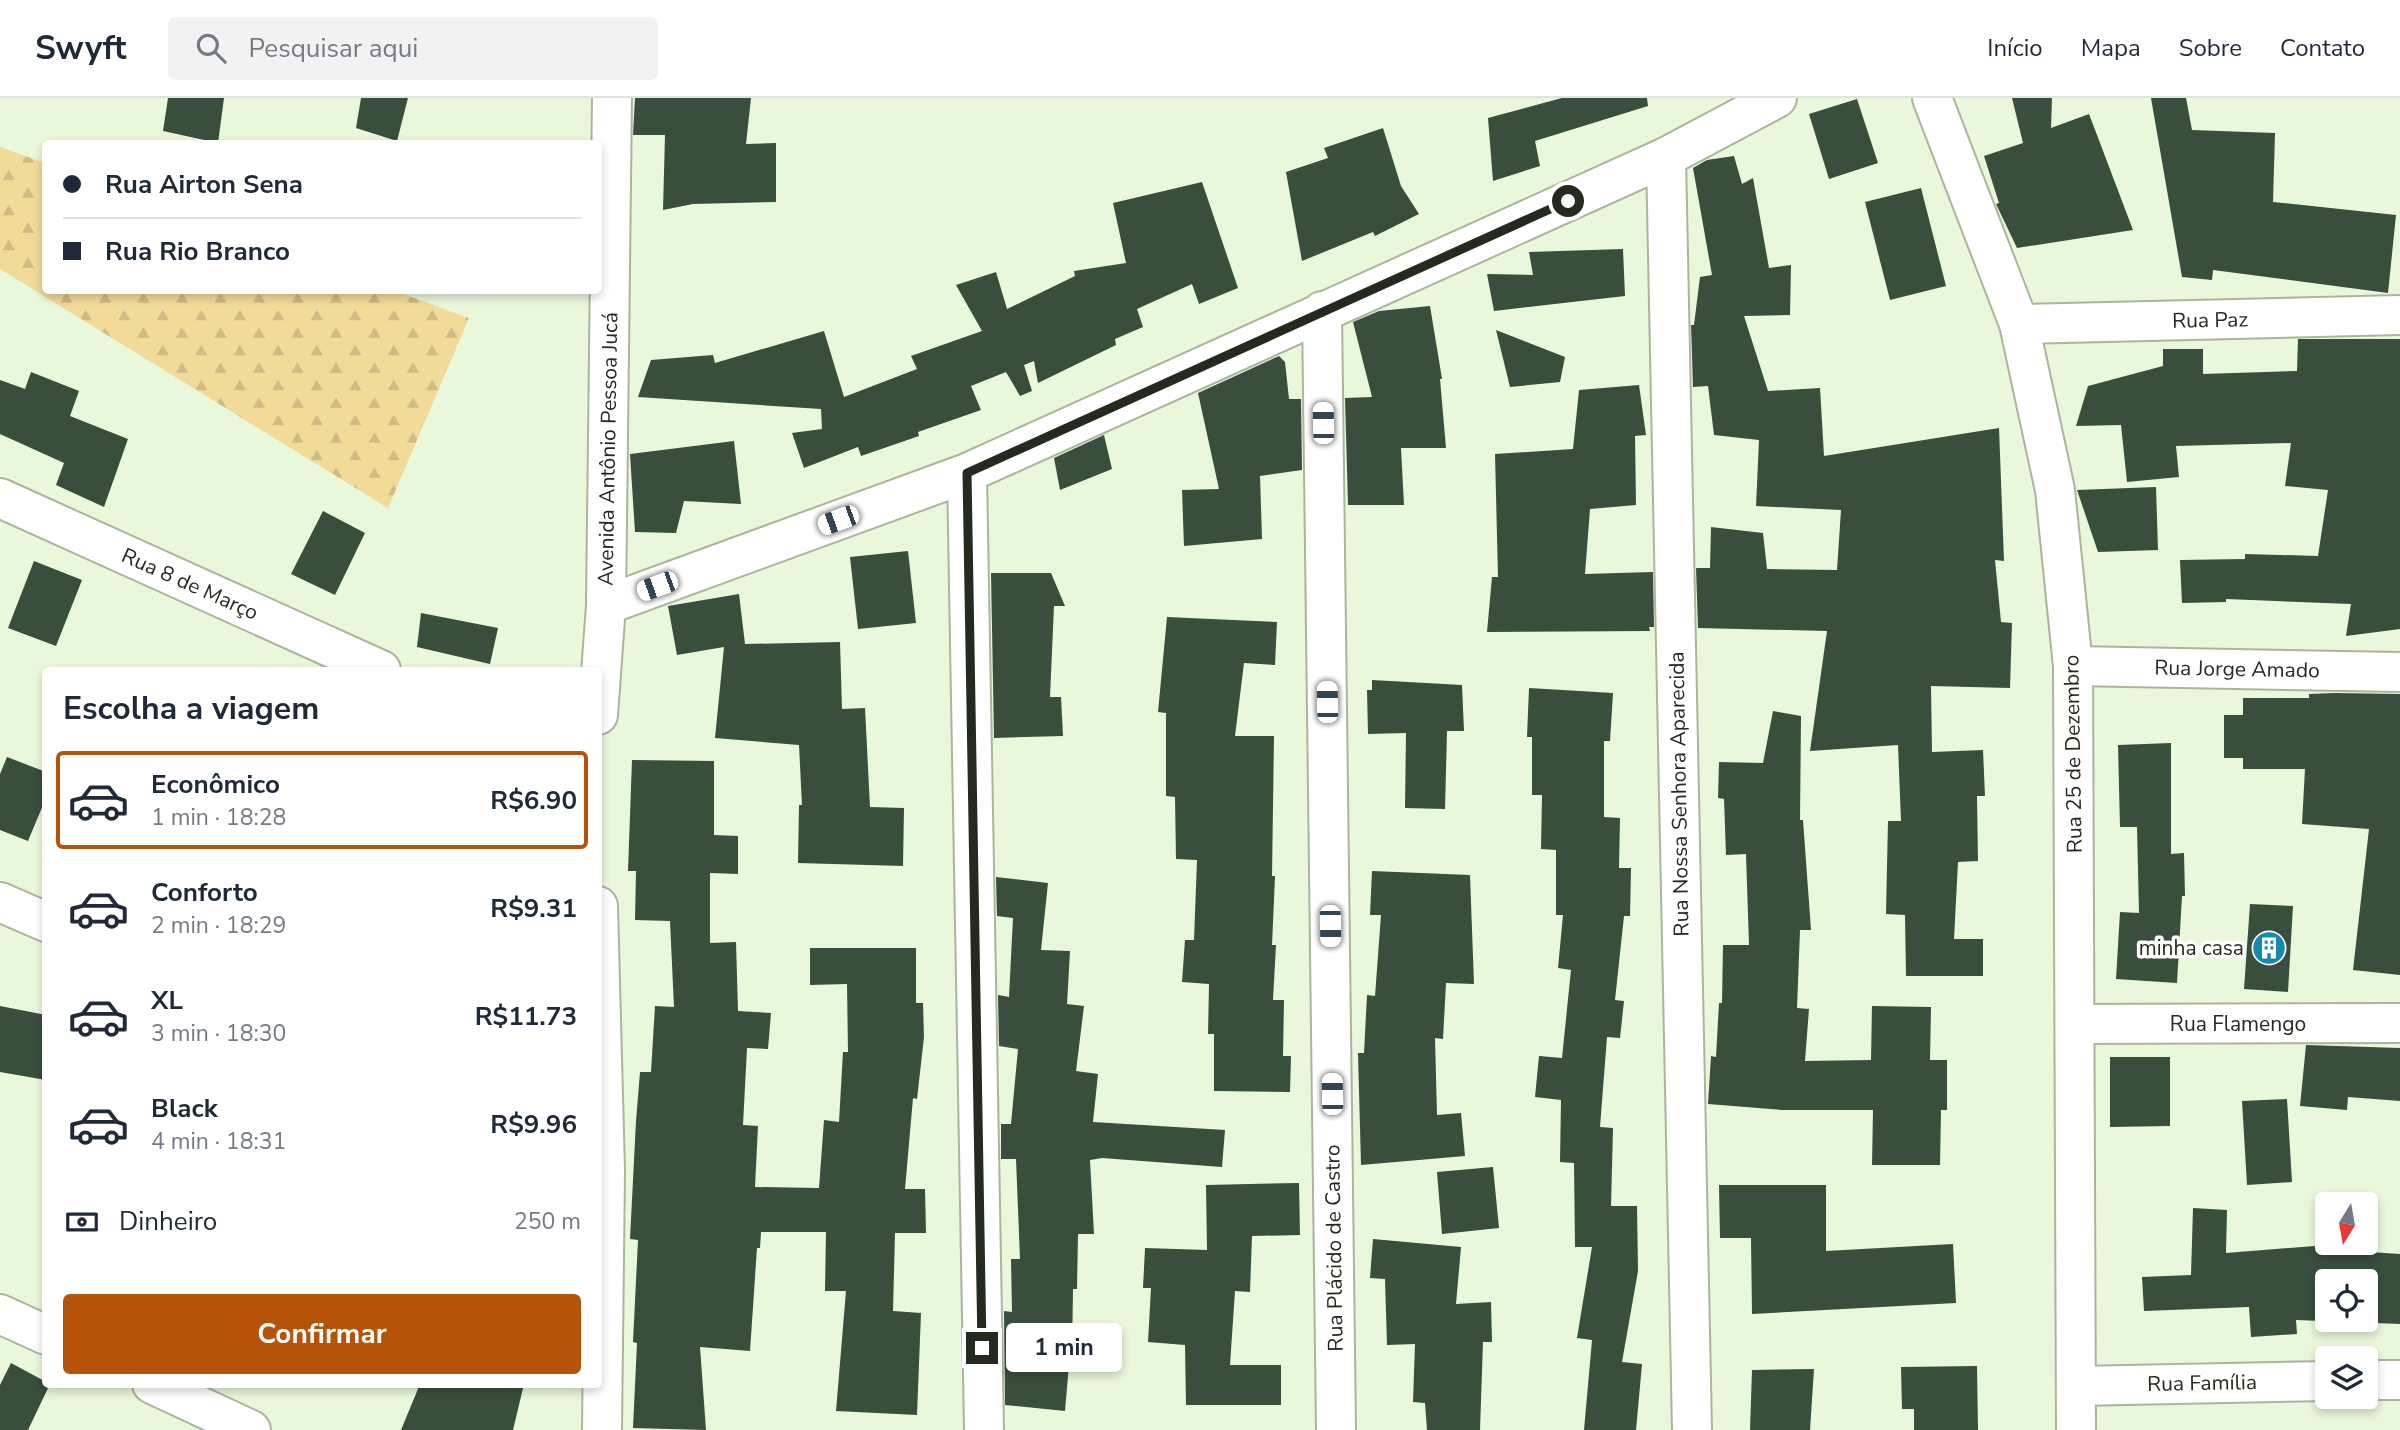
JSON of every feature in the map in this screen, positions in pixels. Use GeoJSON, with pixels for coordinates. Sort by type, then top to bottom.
{"type":"FeatureCollection","features":[{"type":"Feature","properties":{"kind":"street","name":"Avenida Antônio Pessoa Jucá"},"geometry":{"type":"LineString","coordinates":[[601,667],[606,605],[612,98]]}},
{"type":"Feature","properties":{"kind":"street"},"geometry":{"type":"LineString","coordinates":[[606,605],[967,473],[1666,157],[1777,98]]}},
{"type":"Feature","properties":{"kind":"street","name":"Rua 25 de Dezembro"},"geometry":{"type":"LineString","coordinates":[[1932,98],[2019,324],[2055,490],[2073,666],[2077,1024],[2076,1430]]}},
{"type":"Feature","properties":{"kind":"street","name":"Rua Nossa Senhora Aparecida"},"geometry":{"type":"LineString","coordinates":[[1666,157],[1692,1430]]}},
{"type":"Feature","properties":{"kind":"street","name":"Rua Plácido de Castro"},"geometry":{"type":"LineString","coordinates":[[1322,311],[1336,1430]]}},
{"type":"Feature","properties":{"kind":"street","name":"Rua Paz"},"geometry":{"type":"LineString","coordinates":[[2019,324],[2400,315]]}},
{"type":"Feature","properties":{"kind":"street"},"geometry":{"type":"LineString","coordinates":[[967,473],[984,1430]]}},
{"type":"Feature","properties":{"kind":"street","name":"Rua 8 de Março"},"geometry":{"type":"LineString","coordinates":[[0,498],[374,667]]}},
{"type":"Feature","properties":{"kind":"street","name":"Rua Jorge Amado"},"geometry":{"type":"LineString","coordinates":[[2073,666],[2400,671]]}},
{"type":"Feature","properties":{"kind":"street"},"geometry":{"type":"LineString","coordinates":[[0,902],[42,920]]}},
{"type":"Feature","properties":{"kind":"street","name":"Rua Flamengo"},"geometry":{"type":"LineString","coordinates":[[2077,1024],[2400,1023]]}},
{"type":"Feature","properties":{"kind":"street"},"geometry":{"type":"LineString","coordinates":[[602,1169],[602,1430]]}},
{"type":"Feature","properties":{"kind":"street"},"geometry":{"type":"LineString","coordinates":[[0,1314],[42,1333]]}},
{"type":"Feature","properties":{"kind":"street"},"geometry":{"type":"LineString","coordinates":[[2378,1380],[2400,1380]]}},
{"type":"Feature","properties":{"kind":"street","name":"Rua Família"},"geometry":{"type":"LineString","coordinates":[[2076,1386],[2315,1381]]}},
{"type":"Feature","properties":{"kind":"street"},"geometry":{"type":"LineString","coordinates":[[161,1388],[251,1430]]}},
{"type":"Feature","properties":{"kind":"green space"},"geometry":{"type":"Polygon","coordinates":[[[0,147],[42,162],[42,294],[403,294],[469,318],[388,508],[0,269],[0,147]]]}},
{"type":"Feature","properties":{"kind":"building"},"geometry":{"type":"Polygon","coordinates":[[[168,98],[224,98],[218,140],[204,140],[163,131],[168,98]]]}},
{"type":"Feature","properties":{"kind":"building"},"geometry":{"type":"Polygon","coordinates":[[[361,98],[408,98],[397,140],[356,128],[361,98]]]}},
{"type":"Feature","properties":{"kind":"building"},"geometry":{"type":"Polygon","coordinates":[[[635,98],[751,98],[746,144],[776,143],[776,202],[693,204],[663,210],[665,135],[633,135],[635,98]]]}},
{"type":"Feature","properties":{"kind":"building"},"geometry":{"type":"Polygon","coordinates":[[[1562,98],[1647,98],[1648,106],[1535,141],[1540,166],[1493,181],[1488,118],[1562,98]]]}},
{"type":"Feature","properties":{"kind":"building"},"geometry":{"type":"Polygon","coordinates":[[[2012,98],[2052,98],[2051,128],[2089,114],[2133,230],[2017,248],[1996,204],[1999,203],[1984,156],[2023,143],[2012,98]]]}},
{"type":"Feature","properties":{"kind":"building"},"geometry":{"type":"Polygon","coordinates":[[[2151,98],[2186,98],[2192,130],[2275,133],[2273,202],[2396,215],[2388,293],[2213,270],[2212,280],[2182,277],[2151,98]]]}},
{"type":"Feature","properties":{"kind":"building"},"geometry":{"type":"Polygon","coordinates":[[[1857,99],[1878,163],[1829,179],[1809,114],[1857,99]]]}},
{"type":"Feature","properties":{"kind":"building"},"geometry":{"type":"Polygon","coordinates":[[[1383,128],[1401,186],[1419,214],[1375,236],[1373,232],[1302,261],[1286,172],[1328,158],[1324,148],[1383,128]]]}},
{"type":"Feature","properties":{"kind":"building"},"geometry":{"type":"Polygon","coordinates":[[[1734,156],[1742,184],[1753,178],[1769,268],[1791,265],[1790,315],[1744,316],[1768,391],[1820,388],[1824,456],[1999,428],[2004,561],[1995,560],[2001,622],[2012,623],[2010,688],[1931,686],[1932,752],[1983,750],[1985,796],[1977,796],[1978,861],[1958,862],[1954,939],[1983,939],[1983,976],[1906,976],[1905,915],[1886,914],[1888,821],[1901,821],[1898,745],[1810,751],[1827,631],[1698,628],[1696,568],[1710,568],[1711,527],[1763,533],[1767,569],[1837,570],[1841,510],[1756,506],[1759,440],[1714,435],[1708,386],[1693,387],[1691,325],[1694,325],[1700,277],[1712,275],[1693,168],[1707,160],[1734,156]]]}},
{"type":"Feature","properties":{"kind":"building"},"geometry":{"type":"Polygon","coordinates":[[[1202,182],[1238,288],[1199,304],[1192,284],[1137,309],[1143,327],[1115,339],[1116,345],[1038,383],[1034,361],[1024,365],[1032,391],[1020,396],[1006,372],[971,386],[981,410],[918,432],[919,436],[861,456],[858,447],[804,468],[792,433],[822,429],[821,409],[638,397],[651,360],[713,355],[715,363],[824,331],[844,397],[917,369],[911,356],[982,331],[956,285],[996,272],[1007,309],[1075,276],[1074,271],[1126,263],[1113,203],[1202,182]]]}},
{"type":"Feature","properties":{"kind":"building"},"geometry":{"type":"Polygon","coordinates":[[[1921,188],[1946,286],[1890,300],[1865,202],[1921,188]]]}},
{"type":"Feature","properties":{"kind":"building"},"geometry":{"type":"Polygon","coordinates":[[[1623,249],[1625,296],[1494,311],[1487,274],[1533,275],[1529,252],[1623,249]]]}},
{"type":"Feature","properties":{"kind":"building"},"geometry":{"type":"Polygon","coordinates":[[[1430,306],[1442,379],[1446,448],[1401,448],[1404,505],[1348,505],[1345,398],[1372,397],[1353,322],[1379,311],[1430,306]]]}},
{"type":"Feature","properties":{"kind":"building"},"geometry":{"type":"Polygon","coordinates":[[[1496,330],[1565,357],[1560,382],[1510,387],[1496,330]]]}},
{"type":"Feature","properties":{"kind":"building"},"geometry":{"type":"Polygon","coordinates":[[[2298,339],[2400,339],[2400,629],[2346,636],[2351,604],[2226,599],[2226,602],[2182,603],[2180,560],[2245,559],[2245,554],[2318,556],[2328,490],[2285,486],[2291,443],[2176,446],[2179,477],[2127,482],[2121,425],[2076,426],[2088,386],[2163,366],[2163,349],[2203,349],[2203,374],[2297,371],[2298,339]]]}},
{"type":"Feature","properties":{"kind":"building"},"geometry":{"type":"Polygon","coordinates":[[[1279,356],[1285,362],[1289,399],[1301,399],[1302,470],[1260,476],[1262,539],[1184,546],[1182,490],[1219,489],[1198,393],[1279,356]]]}},
{"type":"Feature","properties":{"kind":"building"},"geometry":{"type":"Polygon","coordinates":[[[31,372],[79,391],[70,416],[128,439],[104,507],[56,485],[64,463],[0,434],[0,380],[25,389],[31,372]]]}},
{"type":"Feature","properties":{"kind":"building"},"geometry":{"type":"Polygon","coordinates":[[[1639,385],[1646,435],[1635,436],[1636,505],[1590,509],[1585,574],[1653,572],[1654,627],[1649,627],[1650,631],[1487,632],[1492,577],[1498,577],[1495,454],[1573,449],[1579,390],[1639,385]]]}},
{"type":"Feature","properties":{"kind":"building"},"geometry":{"type":"Polygon","coordinates":[[[1104,435],[1112,469],[1060,490],[1054,458],[1104,435]]]}},
{"type":"Feature","properties":{"kind":"building"},"geometry":{"type":"Polygon","coordinates":[[[734,441],[741,504],[684,501],[676,533],[635,532],[630,454],[734,441]]]}},
{"type":"Feature","properties":{"kind":"building"},"geometry":{"type":"Polygon","coordinates":[[[2156,487],[2158,550],[2098,552],[2077,490],[2156,487]]]}},
{"type":"Feature","properties":{"kind":"building"},"geometry":{"type":"Polygon","coordinates":[[[323,511],[365,533],[335,595],[291,574],[323,511]]]}},
{"type":"Feature","properties":{"kind":"building"},"geometry":{"type":"Polygon","coordinates":[[[908,551],[916,623],[858,629],[850,557],[908,551]]]}},
{"type":"Feature","properties":{"kind":"building"},"geometry":{"type":"Polygon","coordinates":[[[34,561],[82,580],[56,646],[8,628],[34,561]]]}},
{"type":"Feature","properties":{"kind":"building"},"geometry":{"type":"Polygon","coordinates":[[[991,573],[1051,573],[1065,606],[1054,606],[1050,697],[1061,697],[1063,736],[994,738],[991,573]]]}},
{"type":"Feature","properties":{"kind":"building"},"geometry":{"type":"Polygon","coordinates":[[[739,594],[745,644],[840,642],[842,709],[865,708],[870,807],[904,808],[903,866],[798,863],[799,805],[802,805],[799,745],[715,738],[724,647],[677,655],[668,606],[739,594]]]}},
{"type":"Feature","properties":{"kind":"building"},"geometry":{"type":"Polygon","coordinates":[[[421,613],[498,628],[490,664],[417,647],[421,613]]]}},
{"type":"Feature","properties":{"kind":"building"},"geometry":{"type":"Polygon","coordinates":[[[1167,617],[1277,622],[1275,665],[1244,663],[1235,736],[1274,736],[1272,876],[1275,876],[1272,945],[1276,945],[1273,1000],[1284,1000],[1283,1056],[1291,1056],[1290,1092],[1214,1091],[1214,1034],[1208,1034],[1209,984],[1182,982],[1185,940],[1194,940],[1197,860],[1176,859],[1175,797],[1166,796],[1166,713],[1158,712],[1167,617]]]}},
{"type":"Feature","properties":{"kind":"building"},"geometry":{"type":"Polygon","coordinates":[[[1372,680],[1462,685],[1464,731],[1447,731],[1445,809],[1405,808],[1406,733],[1368,734],[1367,690],[1372,690],[1372,680]]]}},
{"type":"Feature","properties":{"kind":"building"},"geometry":{"type":"Polygon","coordinates":[[[1529,688],[1613,693],[1610,741],[1604,741],[1604,817],[1620,818],[1619,868],[1631,868],[1630,916],[1624,916],[1615,1000],[1624,1001],[1620,1038],[1607,1037],[1600,1127],[1613,1128],[1611,1206],[1637,1206],[1638,1271],[1622,1362],[1642,1364],[1636,1430],[1584,1430],[1592,1340],[1577,1338],[1592,1247],[1575,1247],[1574,1163],[1560,1162],[1561,1100],[1535,1097],[1539,1056],[1562,1058],[1571,970],[1558,968],[1563,915],[1556,915],[1556,850],[1541,849],[1542,795],[1532,795],[1532,737],[1527,737],[1529,688]]]}},
{"type":"Feature","properties":{"kind":"building"},"geometry":{"type":"Polygon","coordinates":[[[2309,694],[2400,694],[2400,975],[2353,970],[2369,829],[2302,824],[2305,769],[2243,769],[2243,758],[2224,758],[2224,715],[2243,715],[2243,698],[2309,698],[2309,694]]]}},
{"type":"Feature","properties":{"kind":"building"},"geometry":{"type":"Polygon","coordinates":[[[1773,711],[1801,716],[1800,820],[1803,820],[1811,930],[1800,930],[1797,1008],[1809,1009],[1805,1061],[1871,1060],[1872,1006],[1931,1007],[1930,1060],[1947,1060],[1947,1110],[1941,1110],[1940,1165],[1872,1165],[1873,1110],[1782,1110],[1708,1104],[1711,1056],[1716,1057],[1719,1003],[1722,1003],[1723,945],[1749,945],[1746,854],[1726,855],[1724,799],[1718,798],[1719,762],[1763,763],[1773,711]]]}},
{"type":"Feature","properties":{"kind":"building"},"geometry":{"type":"Polygon","coordinates":[[[2171,743],[2171,854],[2184,853],[2185,896],[2182,896],[2177,983],[2116,979],[2120,912],[2139,913],[2137,827],[2120,827],[2118,745],[2171,743]]]}},
{"type":"Feature","properties":{"kind":"building"},"geometry":{"type":"Polygon","coordinates":[[[7,757],[42,770],[42,808],[28,841],[0,830],[0,774],[7,757]]]}},
{"type":"Feature","properties":{"kind":"building"},"geometry":{"type":"Polygon","coordinates":[[[632,760],[714,761],[714,835],[738,836],[738,874],[710,873],[710,943],[736,942],[738,1011],[771,1013],[768,1049],[747,1048],[743,1125],[758,1126],[755,1187],[819,1188],[824,1120],[839,1122],[843,1052],[848,1052],[847,984],[810,985],[810,948],[916,948],[916,1003],[923,1003],[924,1037],[917,1099],[913,1098],[905,1189],[925,1189],[926,1233],[895,1233],[893,1311],[921,1313],[917,1415],[836,1411],[846,1291],[825,1291],[826,1232],[761,1232],[760,1248],[757,1248],[750,1351],[700,1347],[706,1430],[633,1428],[637,1343],[633,1342],[638,1240],[630,1239],[640,1072],[651,1072],[655,1006],[674,1007],[670,921],[635,920],[636,871],[628,871],[632,760]]]}},
{"type":"Feature","properties":{"kind":"building"},"geometry":{"type":"Polygon","coordinates":[[[1372,871],[1470,875],[1474,984],[1446,983],[1443,1039],[1435,1038],[1437,1115],[1461,1113],[1465,1156],[1361,1165],[1358,1053],[1364,1053],[1367,995],[1375,996],[1381,915],[1370,915],[1372,871]]]}},
{"type":"Feature","properties":{"kind":"building"},"geometry":{"type":"Polygon","coordinates":[[[996,877],[1048,883],[1041,950],[1070,951],[1067,1004],[1084,1006],[1076,1071],[1098,1074],[1093,1122],[1225,1130],[1222,1167],[1102,1158],[1090,1160],[1094,1234],[1078,1234],[1077,1289],[1073,1289],[1072,1353],[1065,1411],[1005,1405],[1004,1311],[1012,1312],[1011,1259],[1020,1259],[1016,1159],[1001,1159],[1001,1124],[1011,1124],[1018,1049],[999,1046],[998,995],[1009,997],[1013,918],[997,916],[996,877]]]}},
{"type":"Feature","properties":{"kind":"building","name":"minha casa"},"geometry":{"type":"Polygon","coordinates":[[[2250,904],[2293,906],[2288,992],[2244,989],[2250,904]]]}},
{"type":"Feature","properties":{"kind":"building"},"geometry":{"type":"Polygon","coordinates":[[[0,1006],[42,1014],[42,1079],[0,1072],[0,1006]]]}},
{"type":"Feature","properties":{"kind":"building"},"geometry":{"type":"Polygon","coordinates":[[[2306,1045],[2400,1048],[2400,1101],[2348,1097],[2347,1110],[2300,1106],[2306,1045]]]}},
{"type":"Feature","properties":{"kind":"building"},"geometry":{"type":"Polygon","coordinates":[[[2110,1057],[2170,1057],[2170,1126],[2110,1127],[2110,1057]]]}},
{"type":"Feature","properties":{"kind":"building"},"geometry":{"type":"Polygon","coordinates":[[[2287,1099],[2292,1182],[2247,1185],[2242,1101],[2287,1099]]]}},
{"type":"Feature","properties":{"kind":"building"},"geometry":{"type":"Polygon","coordinates":[[[1493,1167],[1499,1228],[1442,1234],[1437,1172],[1493,1167]]]}},
{"type":"Feature","properties":{"kind":"building"},"geometry":{"type":"Polygon","coordinates":[[[1299,1183],[1300,1235],[1252,1236],[1250,1292],[1235,1291],[1230,1365],[1281,1365],[1281,1405],[1186,1405],[1185,1345],[1148,1342],[1151,1288],[1143,1288],[1145,1248],[1207,1250],[1206,1185],[1299,1183]]]}},
{"type":"Feature","properties":{"kind":"building"},"geometry":{"type":"Polygon","coordinates":[[[1719,1185],[1826,1185],[1826,1251],[1953,1244],[1956,1303],[1752,1314],[1751,1238],[1720,1238],[1719,1185]]]}},
{"type":"Feature","properties":{"kind":"building"},"geometry":{"type":"Polygon","coordinates":[[[2193,1208],[2227,1210],[2226,1253],[2315,1246],[2315,1255],[2400,1254],[2400,1324],[2378,1323],[2378,1269],[2315,1269],[2315,1321],[2296,1320],[2297,1334],[2251,1337],[2249,1307],[2144,1311],[2142,1277],[2191,1275],[2193,1208]]]}},
{"type":"Feature","properties":{"kind":"building"},"geometry":{"type":"Polygon","coordinates":[[[1373,1239],[1461,1247],[1456,1304],[1491,1302],[1492,1342],[1483,1342],[1480,1430],[1427,1430],[1425,1403],[1413,1402],[1415,1344],[1387,1345],[1385,1279],[1370,1278],[1373,1239]]]}},
{"type":"Feature","properties":{"kind":"building"},"geometry":{"type":"Polygon","coordinates":[[[11,1363],[42,1380],[42,1388],[48,1388],[28,1430],[0,1430],[0,1385],[11,1363]]]}},
{"type":"Feature","properties":{"kind":"building"},"geometry":{"type":"Polygon","coordinates":[[[1977,1366],[1978,1430],[1914,1430],[1914,1409],[1902,1409],[1901,1367],[1977,1366]]]}},
{"type":"Feature","properties":{"kind":"building"},"geometry":{"type":"Polygon","coordinates":[[[1814,1369],[1810,1430],[1750,1430],[1752,1370],[1814,1369]]]}},
{"type":"Feature","properties":{"kind":"building"},"geometry":{"type":"Polygon","coordinates":[[[418,1388],[523,1388],[513,1430],[401,1430],[418,1388]]]}},
{"type":"Feature","properties":{"kind":"place","name":"minha casa"},"geometry":{"type":"Point","coordinates":[2269,948]}},
{"type":"Feature","properties":{"kind":"route"},"geometry":{"type":"LineString","coordinates":[[982,1348],[967,473],[1568,201]]}}]}
